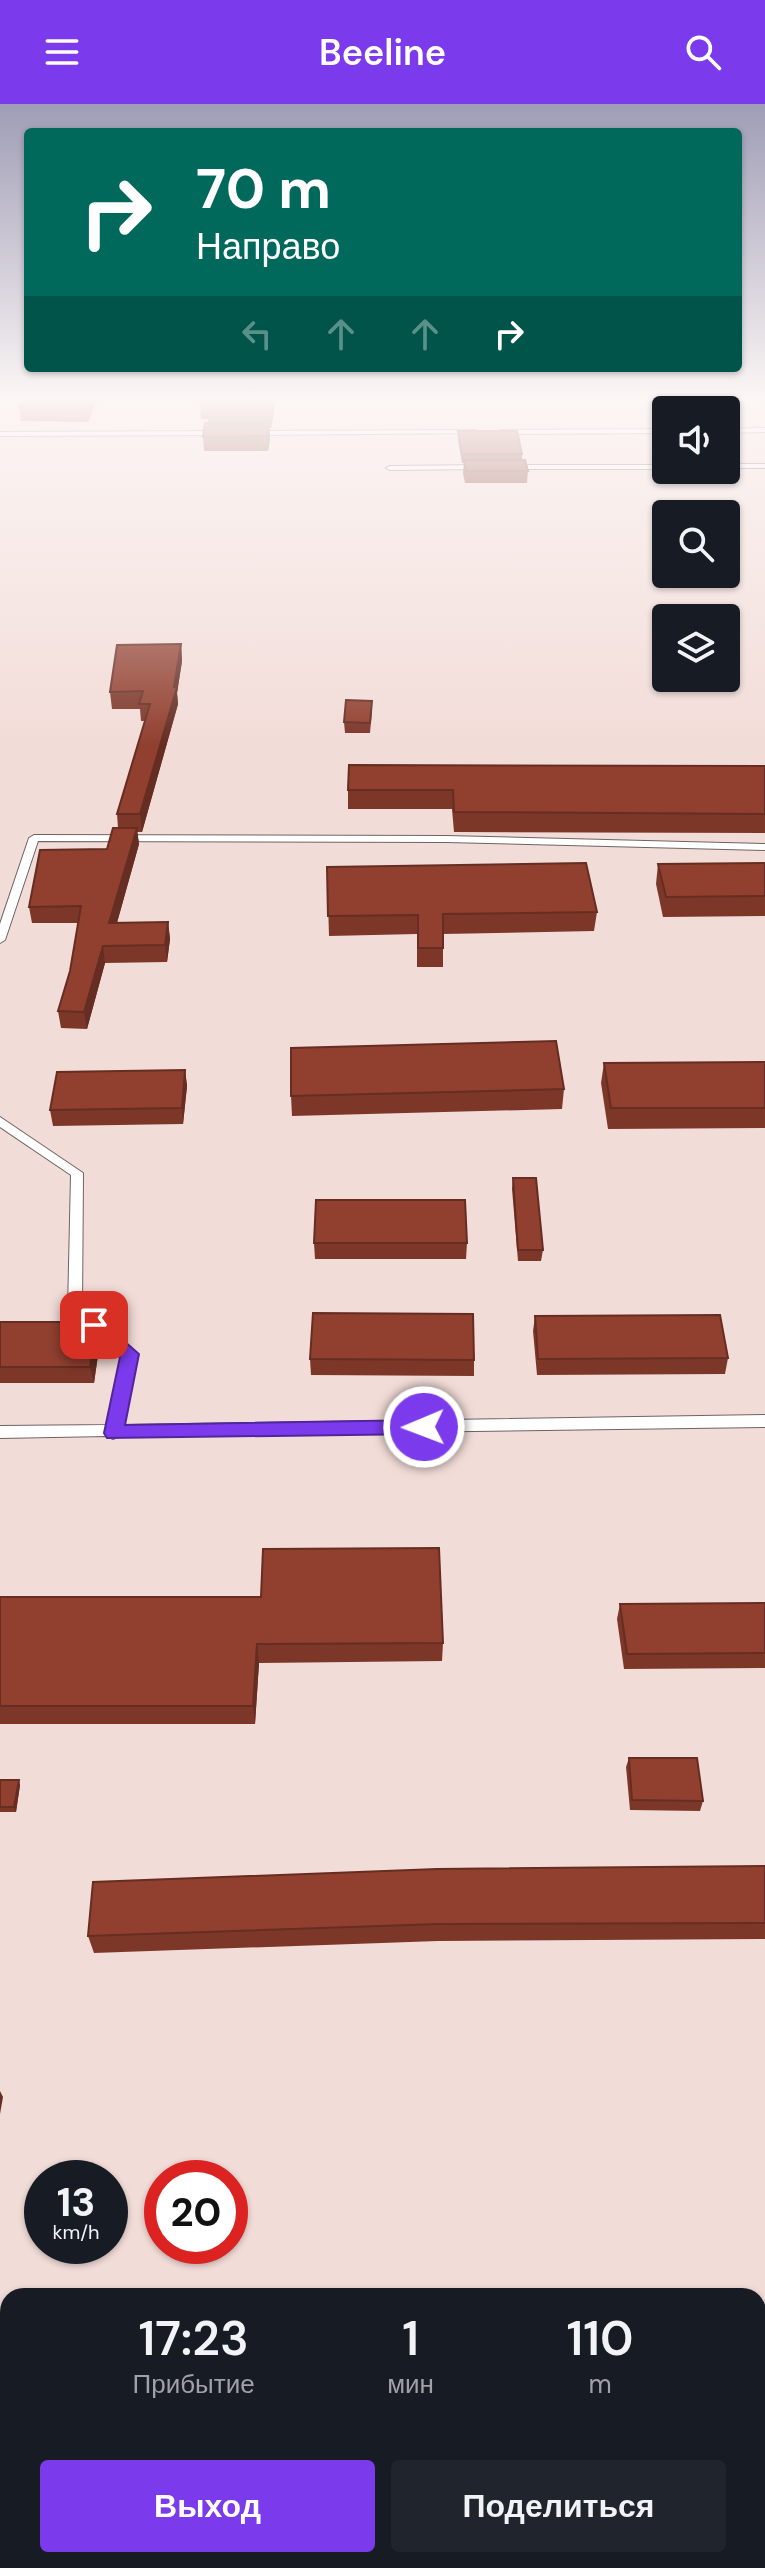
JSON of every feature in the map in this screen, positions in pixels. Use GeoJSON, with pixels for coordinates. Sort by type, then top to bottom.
{"type":"FeatureCollection","features":[{"type":"Feature","properties":{"kind":"lane"},"geometry":{"type":"LineString","coordinates":[[0,940],[34,838],[446,839],[765,847]]}},
{"type":"Feature","properties":{"kind":"lane"},"geometry":{"type":"LineString","coordinates":[[0,1121],[77,1173],[75,1310],[130,1354],[113,1433]]}},
{"type":"Feature","properties":{"kind":"lane"},"geometry":{"type":"LineString","coordinates":[[0,1432],[113,1433],[765,1421]]}},
{"type":"Feature","properties":{"kind":"shaded area"},"geometry":{"type":"Polygon","coordinates":[[[0,515],[652,515],[652,588],[740,588],[740,515],[765,515],[765,2288],[0,2288],[0,515]]]}},
{"type":"Feature","properties":{"kind":"building"},"geometry":{"type":"Polygon","coordinates":[[[181,644],[174,687],[177,687],[140,814],[117,814],[150,704],[139,704],[143,691],[110,692],[117,645],[181,644]]]}},
{"type":"Feature","properties":{"kind":"building"},"geometry":{"type":"Polygon","coordinates":[[[346,700],[372,701],[370,723],[344,722],[346,700]]]}},
{"type":"Feature","properties":{"kind":"building"},"geometry":{"type":"Polygon","coordinates":[[[349,765],[765,766],[765,814],[454,812],[453,790],[348,790],[349,765]]]}},
{"type":"Feature","properties":{"kind":"building"},"geometry":{"type":"Polygon","coordinates":[[[113,828],[137,828],[109,923],[168,922],[165,945],[103,946],[84,1012],[58,1011],[70,971],[81,906],[29,907],[40,850],[107,849],[113,828]]]}},
{"type":"Feature","properties":{"kind":"building"},"geometry":{"type":"Polygon","coordinates":[[[586,863],[597,912],[443,914],[443,948],[418,948],[418,915],[328,916],[327,867],[586,863]]]}},
{"type":"Feature","properties":{"kind":"building"},"geometry":{"type":"Polygon","coordinates":[[[765,863],[765,896],[666,897],[658,864],[765,863]]]}},
{"type":"Feature","properties":{"kind":"building"},"geometry":{"type":"Polygon","coordinates":[[[556,1041],[564,1089],[291,1096],[291,1048],[556,1041]]]}},
{"type":"Feature","properties":{"kind":"building"},"geometry":{"type":"Polygon","coordinates":[[[765,1062],[765,1108],[611,1108],[604,1063],[765,1062]]]}},
{"type":"Feature","properties":{"kind":"building"},"geometry":{"type":"Polygon","coordinates":[[[185,1070],[182,1108],[50,1110],[57,1072],[185,1070]]]}},
{"type":"Feature","properties":{"kind":"building"},"geometry":{"type":"Polygon","coordinates":[[[513,1178],[536,1178],[543,1250],[518,1250],[513,1178]]]}},
{"type":"Feature","properties":{"kind":"building"},"geometry":{"type":"Polygon","coordinates":[[[316,1200],[465,1200],[467,1243],[314,1243],[316,1200]]]}},
{"type":"Feature","properties":{"kind":"building"},"geometry":{"type":"Polygon","coordinates":[[[313,1313],[473,1314],[474,1360],[310,1359],[313,1313]]]}},
{"type":"Feature","properties":{"kind":"building"},"geometry":{"type":"Polygon","coordinates":[[[720,1315],[728,1358],[538,1359],[535,1316],[720,1315]]]}},
{"type":"Feature","properties":{"kind":"building"},"geometry":{"type":"Polygon","coordinates":[[[0,1322],[93,1322],[97,1325],[90,1367],[0,1367],[0,1322]]]}},
{"type":"Feature","properties":{"kind":"building"},"geometry":{"type":"Polygon","coordinates":[[[439,1548],[443,1643],[257,1644],[253,1706],[0,1706],[0,1597],[261,1597],[263,1549],[439,1548]]]}},
{"type":"Feature","properties":{"kind":"building"},"geometry":{"type":"Polygon","coordinates":[[[765,1603],[765,1653],[627,1654],[620,1604],[765,1603]]]}},
{"type":"Feature","properties":{"kind":"building"},"geometry":{"type":"Polygon","coordinates":[[[629,1758],[697,1758],[703,1801],[632,1800],[629,1758]]]}},
{"type":"Feature","properties":{"kind":"building"},"geometry":{"type":"Polygon","coordinates":[[[0,1780],[19,1780],[14,1807],[0,1807],[0,1780]]]}},
{"type":"Feature","properties":{"kind":"building"},"geometry":{"type":"Polygon","coordinates":[[[765,1866],[765,1923],[439,1924],[88,1936],[93,1882],[437,1869],[765,1866]]]}},
{"type":"Feature","properties":{"kind":"route"},"geometry":{"type":"LineString","coordinates":[[94,1325],[130,1354],[113,1433],[424,1427]]}}]}
